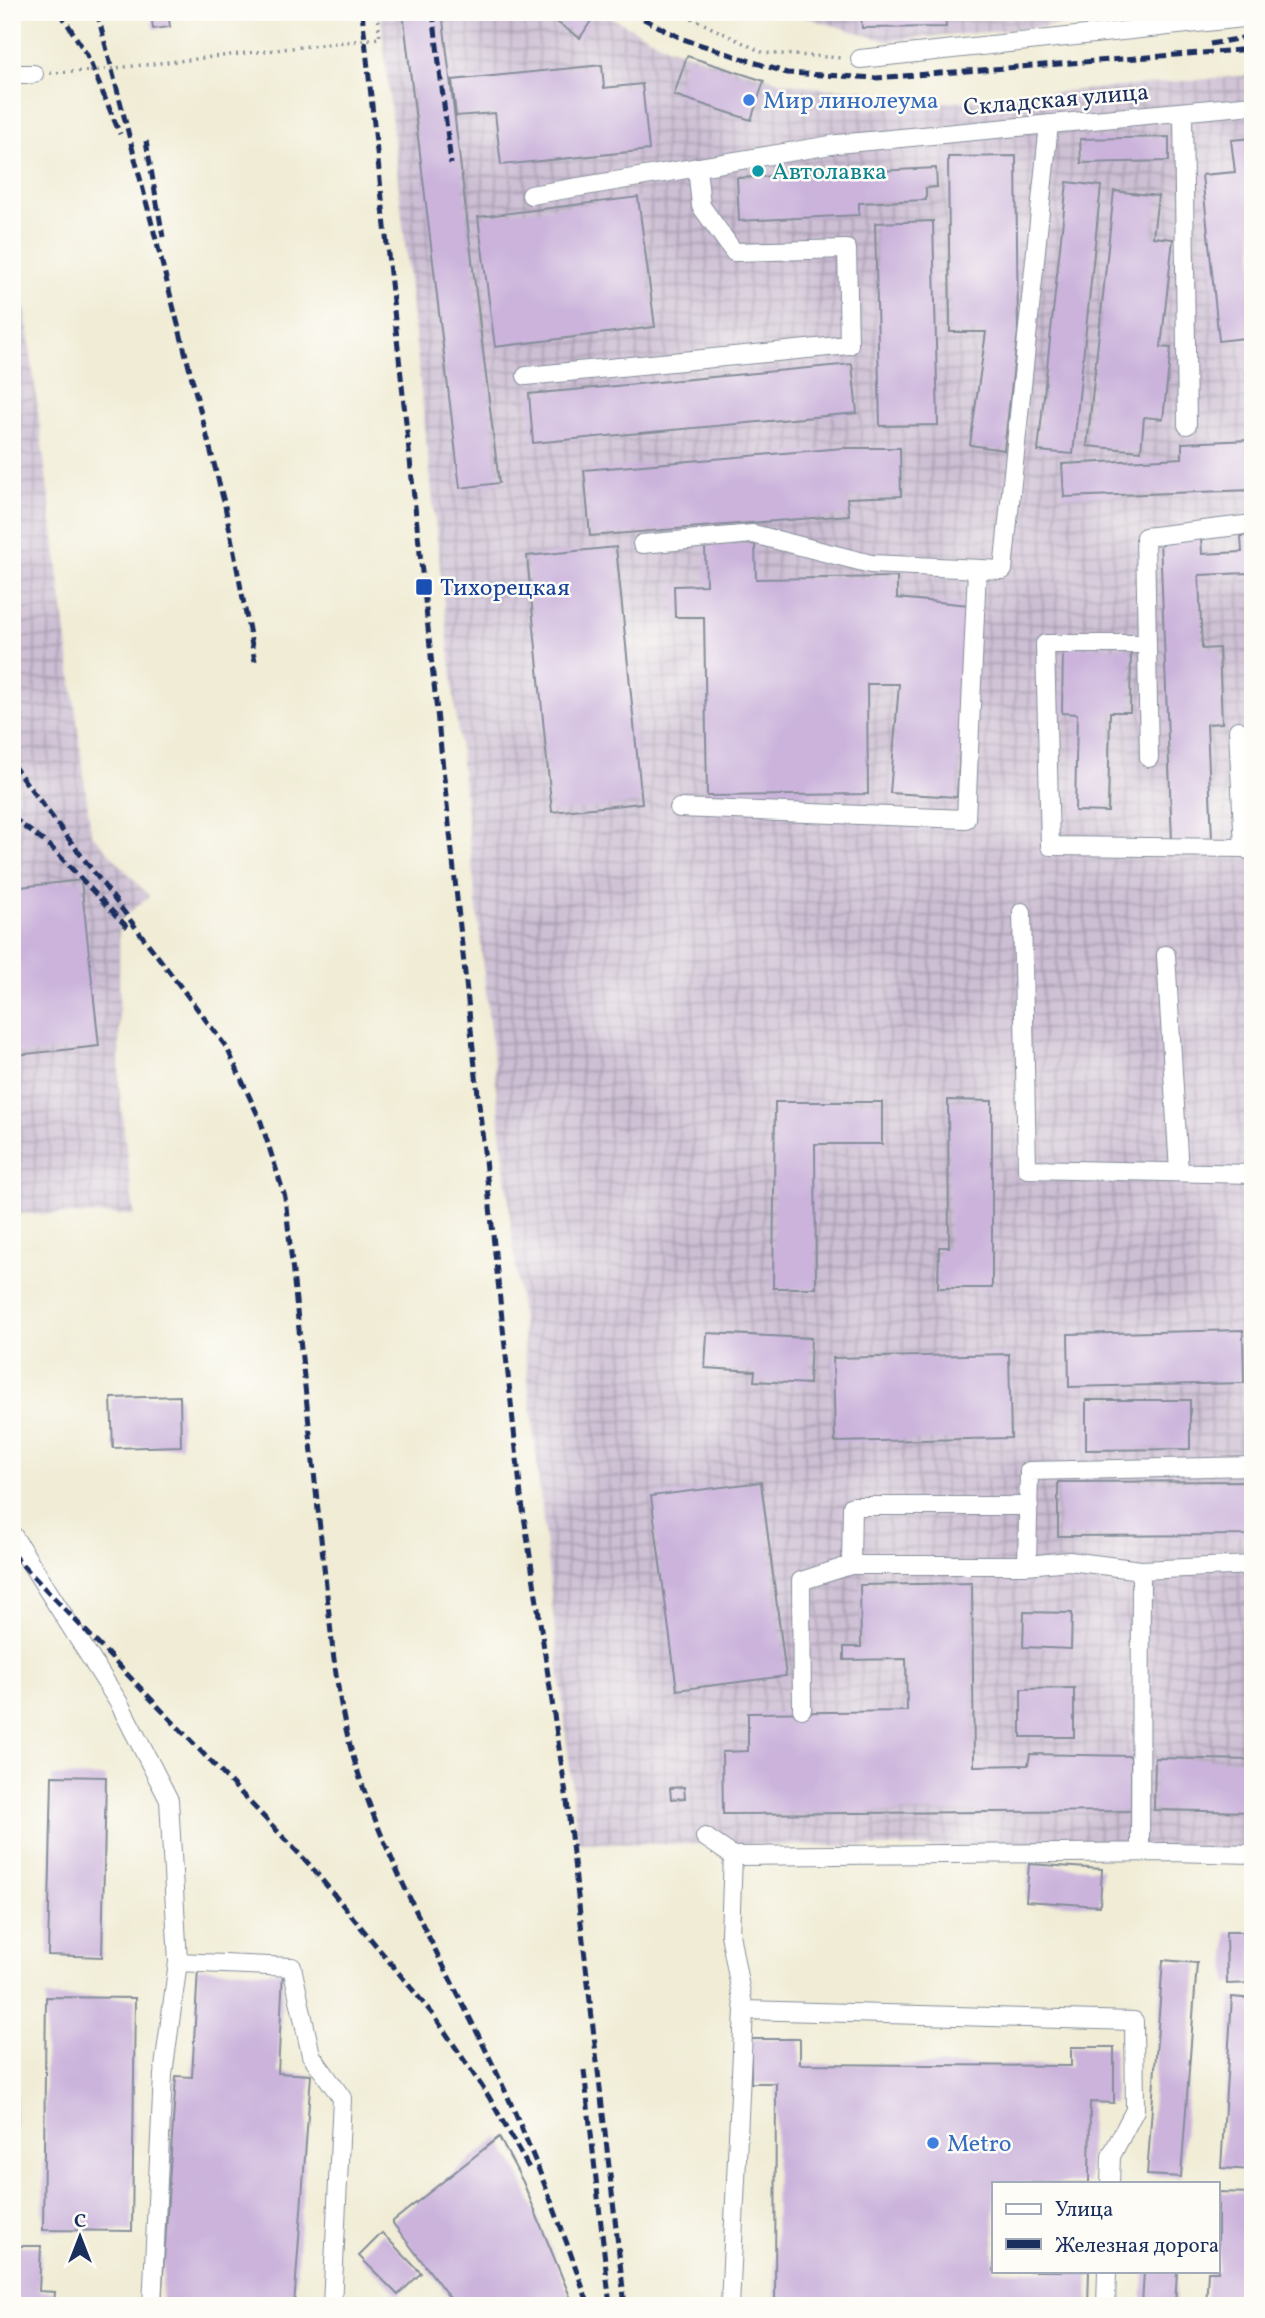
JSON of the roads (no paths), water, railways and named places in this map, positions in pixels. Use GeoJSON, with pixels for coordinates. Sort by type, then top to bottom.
{"type":"FeatureCollection","features":[{"type":"Feature","properties":{"kind":"lane"},"geometry":{"type":"LineString","coordinates":[[860,60],[1253,17]]}},
{"type":"Feature","properties":{"kind":"lane"},"geometry":{"type":"LineString","coordinates":[[12,74],[34,74]]}},
{"type":"Feature","properties":{"kind":"lane","name":"Складская улица"},"geometry":{"type":"LineString","coordinates":[[531,195],[837,144],[1253,105]]}},
{"type":"Feature","properties":{"kind":"lane"},"geometry":{"type":"LineString","coordinates":[[1183,112],[1187,425]]}},
{"type":"Feature","properties":{"kind":"lane"},"geometry":{"type":"LineString","coordinates":[[642,544],[753,534],[871,564],[1003,570],[1049,124]]}},
{"type":"Feature","properties":{"kind":"lane"},"geometry":{"type":"LineString","coordinates":[[526,376],[849,345],[847,249],[734,252],[701,206],[696,167]]}},
{"type":"Feature","properties":{"kind":"lane"},"geometry":{"type":"LineString","coordinates":[[1149,758],[1146,537],[1253,524]]}},
{"type":"Feature","properties":{"kind":"lane"},"geometry":{"type":"LineString","coordinates":[[679,808],[966,819],[976,569]]}},
{"type":"Feature","properties":{"kind":"lane"},"geometry":{"type":"LineString","coordinates":[[1147,645],[1045,645],[1050,846],[1248,850],[1238,730]]}},
{"type":"Feature","properties":{"kind":"lane"},"geometry":{"type":"LineString","coordinates":[[1022,912],[1027,1169],[1253,1174]]}},
{"type":"Feature","properties":{"kind":"lane"},"geometry":{"type":"LineString","coordinates":[[1166,955],[1179,1172]]}},
{"type":"Feature","properties":{"kind":"lane"},"geometry":{"type":"LineString","coordinates":[[1027,1565],[1029,1471],[1253,1466]]}},
{"type":"Feature","properties":{"kind":"lane"},"geometry":{"type":"LineString","coordinates":[[851,1566],[852,1506],[1029,1506]]}},
{"type":"Feature","properties":{"kind":"lane"},"geometry":{"type":"LineString","coordinates":[[12,1534],[119,1703],[169,1800],[178,1962],[163,2076],[152,2306]]}},
{"type":"Feature","properties":{"kind":"lane"},"geometry":{"type":"LineString","coordinates":[[802,1709],[801,1581],[851,1566],[1027,1565],[1069,1561],[1141,1570],[1253,1565]]}},
{"type":"Feature","properties":{"kind":"lane"},"geometry":{"type":"LineString","coordinates":[[1140,1852],[1141,1570]]}},
{"type":"Feature","properties":{"kind":"lane"},"geometry":{"type":"LineString","coordinates":[[705,1837],[733,1856],[1140,1852],[1253,1854]]}},
{"type":"Feature","properties":{"kind":"lane"},"geometry":{"type":"LineString","coordinates":[[730,2306],[744,2010],[730,1934],[733,1856]]}},
{"type":"Feature","properties":{"kind":"lane"},"geometry":{"type":"LineString","coordinates":[[178,1962],[292,1967],[312,2055],[342,2098],[332,2306]]}},
{"type":"Feature","properties":{"kind":"lane"},"geometry":{"type":"LineString","coordinates":[[744,2010],[1134,2021],[1135,2110],[1111,2156],[1111,2182]]}},
{"type":"Feature","properties":{"kind":"lane"},"geometry":{"type":"LineString","coordinates":[[1106,2306],[1107,2272]]}},
{"type":"Feature","properties":{"kind":"railway"},"geometry":{"type":"LineString","coordinates":[[60,12],[87,55],[120,134]]}},
{"type":"Feature","properties":{"kind":"railway"},"geometry":{"type":"LineString","coordinates":[[97,12],[225,506],[255,661]]}},
{"type":"Feature","properties":{"kind":"railway"},"geometry":{"type":"LineString","coordinates":[[362,12],[521,1496],[567,1801],[625,2306]]}},
{"type":"Feature","properties":{"kind":"railway"},"geometry":{"type":"LineString","coordinates":[[433,12],[451,164]]}},
{"type":"Feature","properties":{"kind":"railway"},"geometry":{"type":"LineString","coordinates":[[630,12],[683,39],[787,73],[876,78],[1253,49]]}},
{"type":"Feature","properties":{"kind":"railway"},"geometry":{"type":"LineString","coordinates":[[1210,44],[1253,36]]}},
{"type":"Feature","properties":{"kind":"railway"},"geometry":{"type":"LineString","coordinates":[[146,141],[163,237]]}},
{"type":"Feature","properties":{"kind":"railway"},"geometry":{"type":"LineString","coordinates":[[12,764],[227,1048],[261,1122],[285,1197],[333,1652],[352,1752],[370,1807],[405,1887],[526,2138],[589,2306]]}},
{"type":"Feature","properties":{"kind":"railway"},"geometry":{"type":"LineString","coordinates":[[12,817],[51,847],[128,928]]}},
{"type":"Feature","properties":{"kind":"railway"},"geometry":{"type":"LineString","coordinates":[[12,1554],[308,1863],[435,2017],[489,2097],[529,2168]]}},
{"type":"Feature","properties":{"kind":"railway"},"geometry":{"type":"LineString","coordinates":[[584,2070],[610,2306]]}},
{"type":"Feature","properties":{"kind":"place","name":"Мир линолеума"},"geometry":{"type":"Point","coordinates":[749,100]}},
{"type":"Feature","properties":{"kind":"place","name":"Автолавка"},"geometry":{"type":"Point","coordinates":[758,171]}},
{"type":"Feature","properties":{"kind":"place","name":"Тихорецкая"},"geometry":{"type":"Point","coordinates":[424,587]}},
{"type":"Feature","properties":{"kind":"place","name":"Metro"},"geometry":{"type":"Point","coordinates":[933,2143]}}]}
